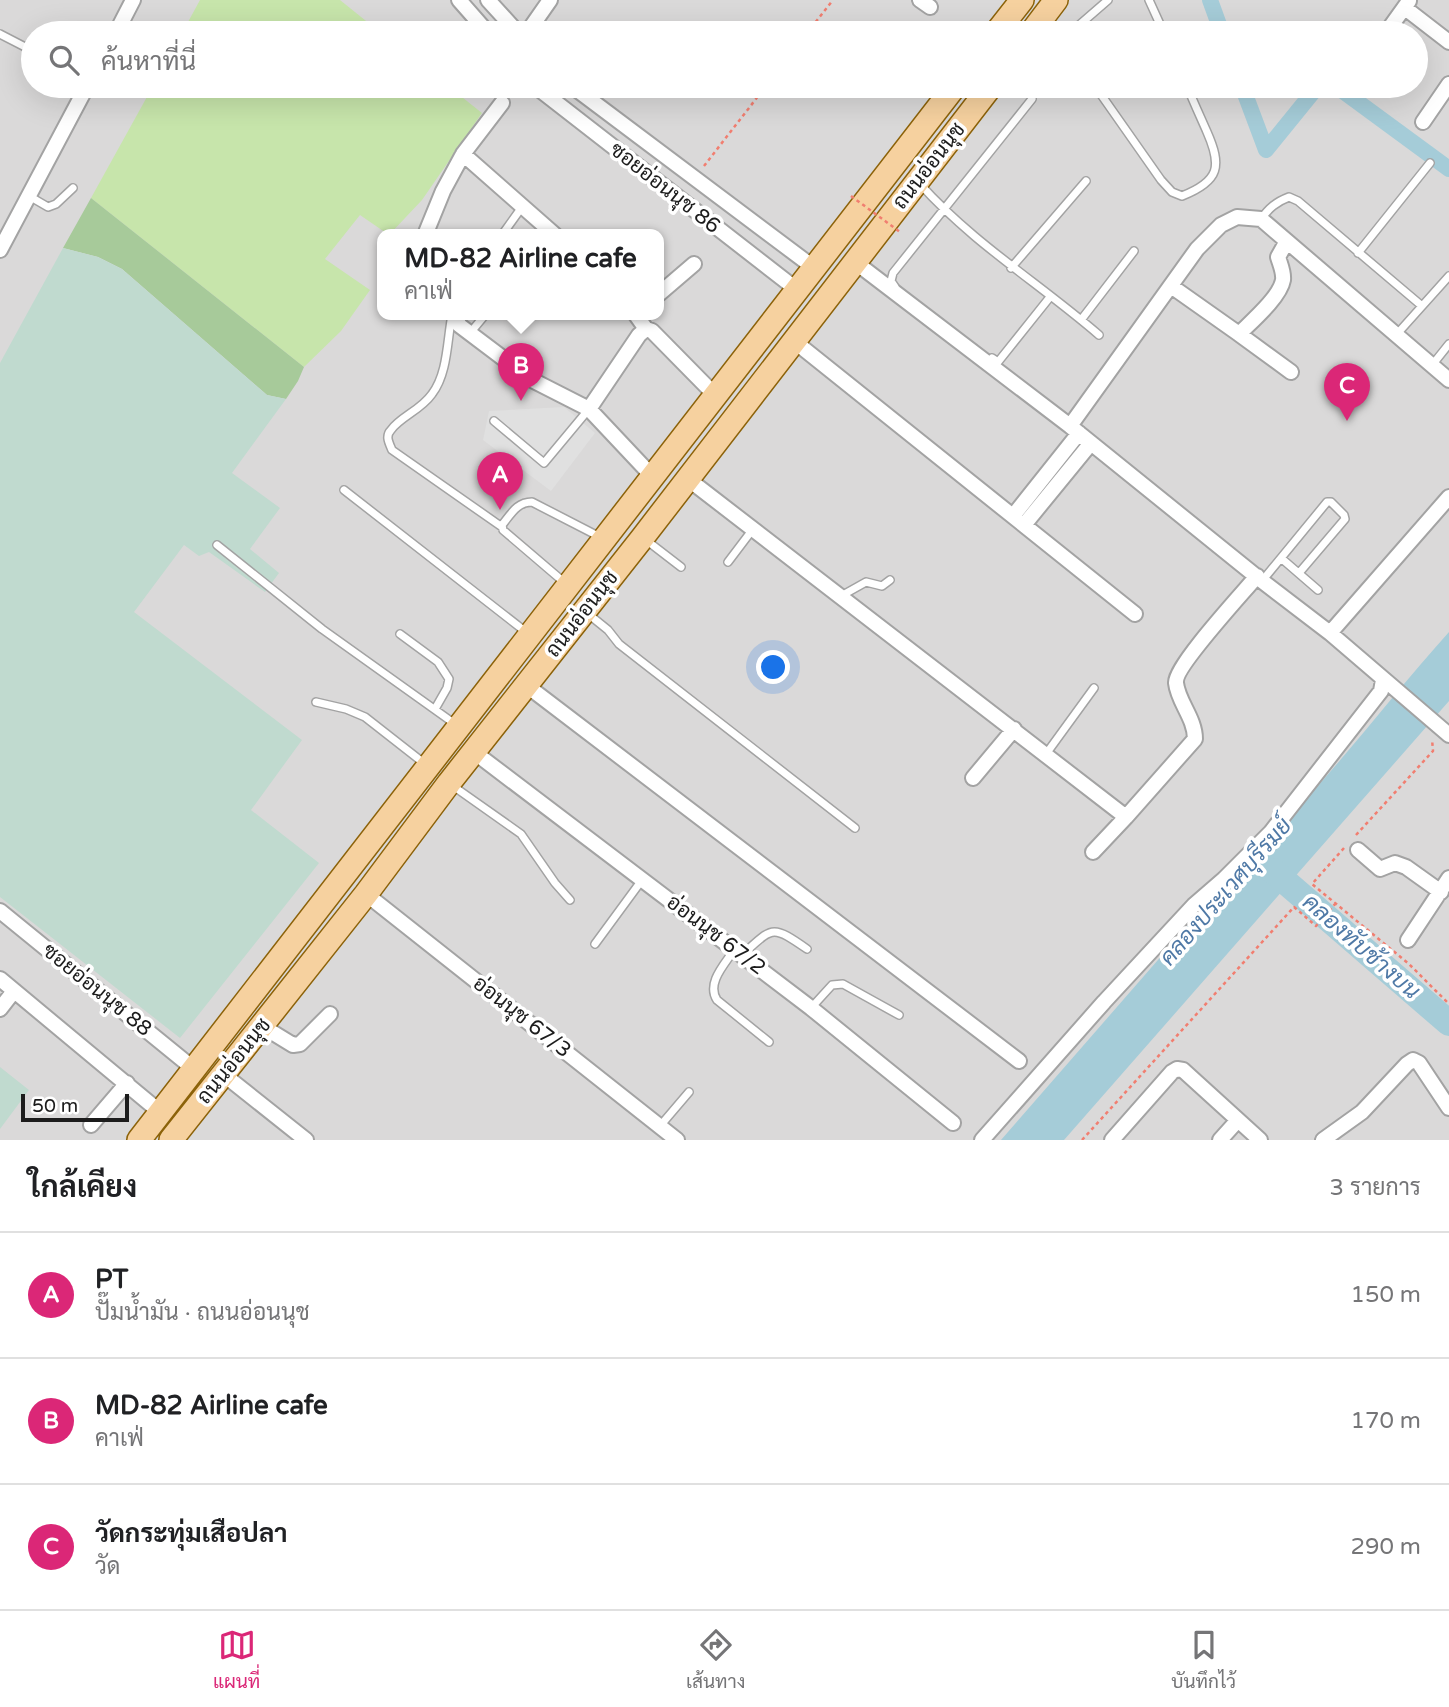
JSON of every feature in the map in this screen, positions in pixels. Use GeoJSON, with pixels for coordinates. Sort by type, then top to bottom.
{"type":"FeatureCollection","features":[{"type":"Feature","properties":{"kind":"main road"},"geometry":{"type":"LineString","coordinates":[[1005,21],[1022,0]]}},
{"type":"Feature","properties":{"kind":"main road"},"geometry":{"type":"LineString","coordinates":[[1044,21],[1056,0]]}},
{"type":"Feature","properties":{"kind":"main road","name":"ถนนอ่อนนุช"},"geometry":{"type":"LineString","coordinates":[[139,1140],[946,98]]}},
{"type":"Feature","properties":{"kind":"main road","name":"ถนนอ่อนนุช"},"geometry":{"type":"LineString","coordinates":[[171,1140],[366,894],[449,783],[643,537],[982,98]]}},
{"type":"Feature","properties":{"kind":"main road"},"geometry":{"type":"LineString","coordinates":[[813,267],[838,285]]}},
{"type":"Feature","properties":{"kind":"main road"},"geometry":{"type":"LineString","coordinates":[[796,289],[821,306]]}},
{"type":"Feature","properties":{"kind":"street"},"geometry":{"type":"LineString","coordinates":[[123,21],[134,0]]}},
{"type":"Feature","properties":{"kind":"street"},"geometry":{"type":"LineString","coordinates":[[459,0],[477,21]]}},
{"type":"Feature","properties":{"kind":"street"},"geometry":{"type":"LineString","coordinates":[[488,0],[507,21]]}},
{"type":"Feature","properties":{"kind":"street"},"geometry":{"type":"LineString","coordinates":[[535,21],[550,0]]}},
{"type":"Feature","properties":{"kind":"street"},"geometry":{"type":"LineString","coordinates":[[1395,21],[1407,4],[1426,21]]}},
{"type":"Feature","properties":{"kind":"street"},"geometry":{"type":"LineString","coordinates":[[1428,23],[1449,42]]}},
{"type":"Feature","properties":{"kind":"street"},"geometry":{"type":"LineString","coordinates":[[1423,122],[1449,84]]}},
{"type":"Feature","properties":{"kind":"street"},"geometry":{"type":"LineString","coordinates":[[0,250],[81,98]]}},
{"type":"Feature","properties":{"kind":"street","name":"ซอยอ่อนนุช 86"},"geometry":{"type":"LineString","coordinates":[[550,98],[796,289]]}},
{"type":"Feature","properties":{"kind":"street","name":"ซอยอ่อนนุช 86"},"geometry":{"type":"LineString","coordinates":[[588,98],[813,267]]}},
{"type":"Feature","properties":{"kind":"street"},"geometry":{"type":"LineString","coordinates":[[428,229],[463,154],[502,103]]}},
{"type":"Feature","properties":{"kind":"street"},"geometry":{"type":"LineString","coordinates":[[463,154],[548,229]]}},
{"type":"Feature","properties":{"kind":"street"},"geometry":{"type":"LineString","coordinates":[[1018,521],[1080,434],[1171,286],[1197,249],[1221,225],[1237,217],[1261,219],[1449,380]]}},
{"type":"Feature","properties":{"kind":"street"},"geometry":{"type":"LineString","coordinates":[[1239,334],[1281,287],[1283,278],[1278,257],[1287,240]]}},
{"type":"Feature","properties":{"kind":"street"},"geometry":{"type":"LineString","coordinates":[[855,262],[1080,434],[1330,633],[1447,734]]}},
{"type":"Feature","properties":{"kind":"street"},"geometry":{"type":"LineString","coordinates":[[664,290],[694,264]]}},
{"type":"Feature","properties":{"kind":"street"},"geometry":{"type":"LineString","coordinates":[[1171,286],[1291,372]]}},
{"type":"Feature","properties":{"kind":"street"},"geometry":{"type":"LineString","coordinates":[[456,320],[459,325],[532,380],[589,409],[653,477]]}},
{"type":"Feature","properties":{"kind":"street"},"geometry":{"type":"LineString","coordinates":[[640,320],[715,395]]}},
{"type":"Feature","properties":{"kind":"street"},"geometry":{"type":"LineString","coordinates":[[589,409],[639,335],[646,329]]}},
{"type":"Feature","properties":{"kind":"street"},"geometry":{"type":"LineString","coordinates":[[794,341],[1135,614]]}},
{"type":"Feature","properties":{"kind":"street"},"geometry":{"type":"LineString","coordinates":[[688,479],[1126,817]]}},
{"type":"Feature","properties":{"kind":"street"},"geometry":{"type":"LineString","coordinates":[[1330,633],[1449,497]]}},
{"type":"Feature","properties":{"kind":"street"},"geometry":{"type":"LineString","coordinates":[[1093,852],[1195,739],[1192,723],[1177,690],[1176,675],[1192,653],[1260,579]]}},
{"type":"Feature","properties":{"kind":"street"},"geometry":{"type":"LineString","coordinates":[[982,1140],[1194,905],[1270,832],[1386,682]]}},
{"type":"Feature","properties":{"kind":"street"},"geometry":{"type":"LineString","coordinates":[[526,685],[1019,1061]]}},
{"type":"Feature","properties":{"kind":"street"},"geometry":{"type":"LineString","coordinates":[[973,778],[1014,729]]}},
{"type":"Feature","properties":{"kind":"street","name":"อ่อนนุช 67/2"},"geometry":{"type":"LineString","coordinates":[[474,752],[811,1007],[953,1123]]}},
{"type":"Feature","properties":{"kind":"street"},"geometry":{"type":"LineString","coordinates":[[1358,850],[1380,869],[1395,863],[1406,867],[1441,892]]}},
{"type":"Feature","properties":{"kind":"street"},"geometry":{"type":"LineString","coordinates":[[1408,940],[1449,878]]}},
{"type":"Feature","properties":{"kind":"street","name":"อ่อนนุช 67/3"},"geometry":{"type":"LineString","coordinates":[[366,894],[677,1140]]}},
{"type":"Feature","properties":{"kind":"street","name":"ซอยอ่อนนุช 88"},"geometry":{"type":"LineString","coordinates":[[0,911],[194,1069]]}},
{"type":"Feature","properties":{"kind":"street"},"geometry":{"type":"LineString","coordinates":[[0,979],[160,1112]]}},
{"type":"Feature","properties":{"kind":"street"},"geometry":{"type":"LineString","coordinates":[[0,1009],[14,991]]}},
{"type":"Feature","properties":{"kind":"street"},"geometry":{"type":"LineString","coordinates":[[261,1027],[293,1045],[300,1044],[330,1014]]}},
{"type":"Feature","properties":{"kind":"street"},"geometry":{"type":"LineString","coordinates":[[1323,1140],[1354,1118],[1413,1060],[1419,1063],[1449,1108]]}},
{"type":"Feature","properties":{"kind":"street"},"geometry":{"type":"LineString","coordinates":[[1112,1140],[1177,1069],[1183,1070],[1260,1140]]}},
{"type":"Feature","properties":{"kind":"street"},"geometry":{"type":"LineString","coordinates":[[223,1074],[306,1140]]}},
{"type":"Feature","properties":{"kind":"street"},"geometry":{"type":"LineString","coordinates":[[91,1125],[127,1083]]}},
{"type":"Feature","properties":{"kind":"street"},"geometry":{"type":"LineString","coordinates":[[1220,1140],[1238,1120]]}},
{"type":"Feature","properties":{"kind":"lane"},"geometry":{"type":"LineString","coordinates":[[1084,21],[1108,0]]}},
{"type":"Feature","properties":{"kind":"lane"},"geometry":{"type":"LineString","coordinates":[[1149,0],[1159,21]]}},
{"type":"Feature","properties":{"kind":"lane"},"geometry":{"type":"LineString","coordinates":[[0,34],[21,45]]}},
{"type":"Feature","properties":{"kind":"lane"},"geometry":{"type":"LineString","coordinates":[[1103,98],[1161,180],[1172,192],[1182,196],[1194,191],[1212,176],[1216,167],[1216,153],[1192,98]]}},
{"type":"Feature","properties":{"kind":"lane"},"geometry":{"type":"LineString","coordinates":[[1032,99],[892,273],[891,281],[894,286],[998,362],[1050,297]]}},
{"type":"Feature","properties":{"kind":"lane"},"geometry":{"type":"LineString","coordinates":[[1359,253],[1430,163]]}},
{"type":"Feature","properties":{"kind":"lane"},"geometry":{"type":"LineString","coordinates":[[918,181],[944,211],[1011,268],[1099,335]]}},
{"type":"Feature","properties":{"kind":"lane"},"geometry":{"type":"LineString","coordinates":[[1011,268],[1086,181]]}},
{"type":"Feature","properties":{"kind":"lane"},"geometry":{"type":"LineString","coordinates":[[29,196],[48,207],[56,204],[73,188]]}},
{"type":"Feature","properties":{"kind":"lane"},"geometry":{"type":"LineString","coordinates":[[1261,219],[1270,207],[1289,197],[1298,201],[1422,306]]}},
{"type":"Feature","properties":{"kind":"lane"},"geometry":{"type":"LineString","coordinates":[[506,229],[522,207]]}},
{"type":"Feature","properties":{"kind":"lane"},"geometry":{"type":"LineString","coordinates":[[1081,320],[1133,251]]}},
{"type":"Feature","properties":{"kind":"lane"},"geometry":{"type":"LineString","coordinates":[[1397,334],[1449,276]]}},
{"type":"Feature","properties":{"kind":"lane"},"geometry":{"type":"LineString","coordinates":[[453,320],[443,371],[433,394],[390,430],[387,438],[391,450],[502,527],[568,586]]}},
{"type":"Feature","properties":{"kind":"lane"},"geometry":{"type":"LineString","coordinates":[[470,333],[481,320]]}},
{"type":"Feature","properties":{"kind":"lane"},"geometry":{"type":"LineString","coordinates":[[1433,364],[1449,344]]}},
{"type":"Feature","properties":{"kind":"lane"},"geometry":{"type":"LineString","coordinates":[[494,421],[544,463],[589,409]]}},
{"type":"Feature","properties":{"kind":"lane"},"geometry":{"type":"LineString","coordinates":[[344,490],[530,634]]}},
{"type":"Feature","properties":{"kind":"lane"},"geometry":{"type":"LineString","coordinates":[[502,527],[516,508],[526,502],[532,502],[605,540]]}},
{"type":"Feature","properties":{"kind":"lane"},"geometry":{"type":"LineString","coordinates":[[1260,579],[1327,502],[1331,502],[1345,519],[1299,573]]}},
{"type":"Feature","properties":{"kind":"lane"},"geometry":{"type":"LineString","coordinates":[[728,562],[754,528]]}},
{"type":"Feature","properties":{"kind":"lane"},"geometry":{"type":"LineString","coordinates":[[643,537],[681,567]]}},
{"type":"Feature","properties":{"kind":"lane"},"geometry":{"type":"LineString","coordinates":[[217,545],[322,629],[458,727]]}},
{"type":"Feature","properties":{"kind":"lane"},"geometry":{"type":"LineString","coordinates":[[1281,558],[1318,590]]}},
{"type":"Feature","properties":{"kind":"lane"},"geometry":{"type":"LineString","coordinates":[[841,596],[866,582],[882,586],[890,580]]}},
{"type":"Feature","properties":{"kind":"lane"},"geometry":{"type":"LineString","coordinates":[[584,610],[608,630],[619,644],[855,828]]}},
{"type":"Feature","properties":{"kind":"lane"},"geometry":{"type":"LineString","coordinates":[[400,634],[438,662],[449,679],[435,709]]}},
{"type":"Feature","properties":{"kind":"lane"},"geometry":{"type":"LineString","coordinates":[[1046,754],[1094,688]]}},
{"type":"Feature","properties":{"kind":"lane"},"geometry":{"type":"LineString","coordinates":[[316,702],[365,717],[428,766]]}},
{"type":"Feature","properties":{"kind":"lane"},"geometry":{"type":"LineString","coordinates":[[449,783],[521,834],[570,900]]}},
{"type":"Feature","properties":{"kind":"lane"},"geometry":{"type":"LineString","coordinates":[[595,944],[643,880]]}},
{"type":"Feature","properties":{"kind":"lane"},"geometry":{"type":"LineString","coordinates":[[769,1041],[717,1000],[713,995],[715,979],[738,952],[773,931],[783,932],[807,950]]}},
{"type":"Feature","properties":{"kind":"lane"},"geometry":{"type":"LineString","coordinates":[[811,1007],[832,985],[843,984],[899,1015]]}},
{"type":"Feature","properties":{"kind":"lane"},"geometry":{"type":"LineString","coordinates":[[660,1126],[689,1092]]}},
{"type":"Feature","properties":{"kind":"path"},"geometry":{"type":"LineString","coordinates":[[816,21],[833,0]]}},
{"type":"Feature","properties":{"kind":"path"},"geometry":{"type":"LineString","coordinates":[[702,169],[757,98]]}},
{"type":"Feature","properties":{"kind":"path"},"geometry":{"type":"LineString","coordinates":[[851,196],[900,232]]}},
{"type":"Feature","properties":{"kind":"path"},"geometry":{"type":"LineString","coordinates":[[1082,1140],[1294,907],[1316,926],[1335,904]]}},
{"type":"Feature","properties":{"kind":"shaded area"},"geometry":{"type":"Polygon","coordinates":[[[0,0],[1449,0],[1449,1140],[0,1140],[0,0]]]}},
{"type":"Feature","properties":{"kind":"shaded area"},"geometry":{"type":"Polygon","coordinates":[[[564,407],[595,433],[551,491],[483,440],[489,411],[564,407]]]}},
{"type":"Feature","properties":{"kind":"green space"},"geometry":{"type":"Polygon","coordinates":[[[200,0],[340,0],[366,21],[189,21],[200,0]]]}},
{"type":"Feature","properties":{"kind":"green space"},"geometry":{"type":"Polygon","coordinates":[[[146,98],[463,98],[482,113],[422,200],[395,229],[380,229],[360,215],[325,259],[370,290],[341,331],[304,367],[91,198],[146,98]]]}},
{"type":"Feature","properties":{"kind":"green space"},"geometry":{"type":"Polygon","coordinates":[[[91,198],[304,367],[286,399],[267,395],[122,269],[98,257],[63,248],[91,198]]]}},
{"type":"Feature","properties":{"kind":"green space"},"geometry":{"type":"Polygon","coordinates":[[[63,248],[98,257],[122,269],[267,395],[286,399],[232,473],[280,508],[250,549],[279,573],[265,592],[209,552],[199,556],[184,545],[134,612],[302,740],[251,810],[319,863],[180,1038],[0,897],[0,363],[63,248]]]}},
{"type":"Feature","properties":{"kind":"green space"},"geometry":{"type":"Polygon","coordinates":[[[0,1067],[29,1090],[0,1129],[0,1067]]]}},
{"type":"Feature","properties":{"kind":"water","name":"คลองประเวศบุรีรมย์"},"geometry":{"type":"Polygon","coordinates":[[[1449,632],[1449,701],[1064,1140],[1001,1140],[1239,867],[1268,840],[1321,782],[1449,632]]]}},
{"type":"Feature","properties":{"kind":"waterway"},"geometry":{"type":"LineString","coordinates":[[1210,0],[1218,21]]}},
{"type":"Feature","properties":{"kind":"waterway"},"geometry":{"type":"LineString","coordinates":[[1246,98],[1266,150],[1308,98]]}},
{"type":"Feature","properties":{"kind":"waterway"},"geometry":{"type":"LineString","coordinates":[[1352,98],[1449,169]]}},
{"type":"Feature","properties":{"kind":"waterway","name":"คลองทับช้างบน"},"geometry":{"type":"LineString","coordinates":[[1273,871],[1449,1023]]}},
{"type":"Feature","properties":{"kind":"place","name":"MD-82 Airline cafe"},"geometry":{"type":"Point","coordinates":[521,401]}},
{"type":"Feature","properties":{"kind":"place","name":"วัดกระทุ่มเสือปลา"},"geometry":{"type":"Point","coordinates":[1347,421]}},
{"type":"Feature","properties":{"kind":"place","name":"PT"},"geometry":{"type":"Point","coordinates":[500,510]}}]}
